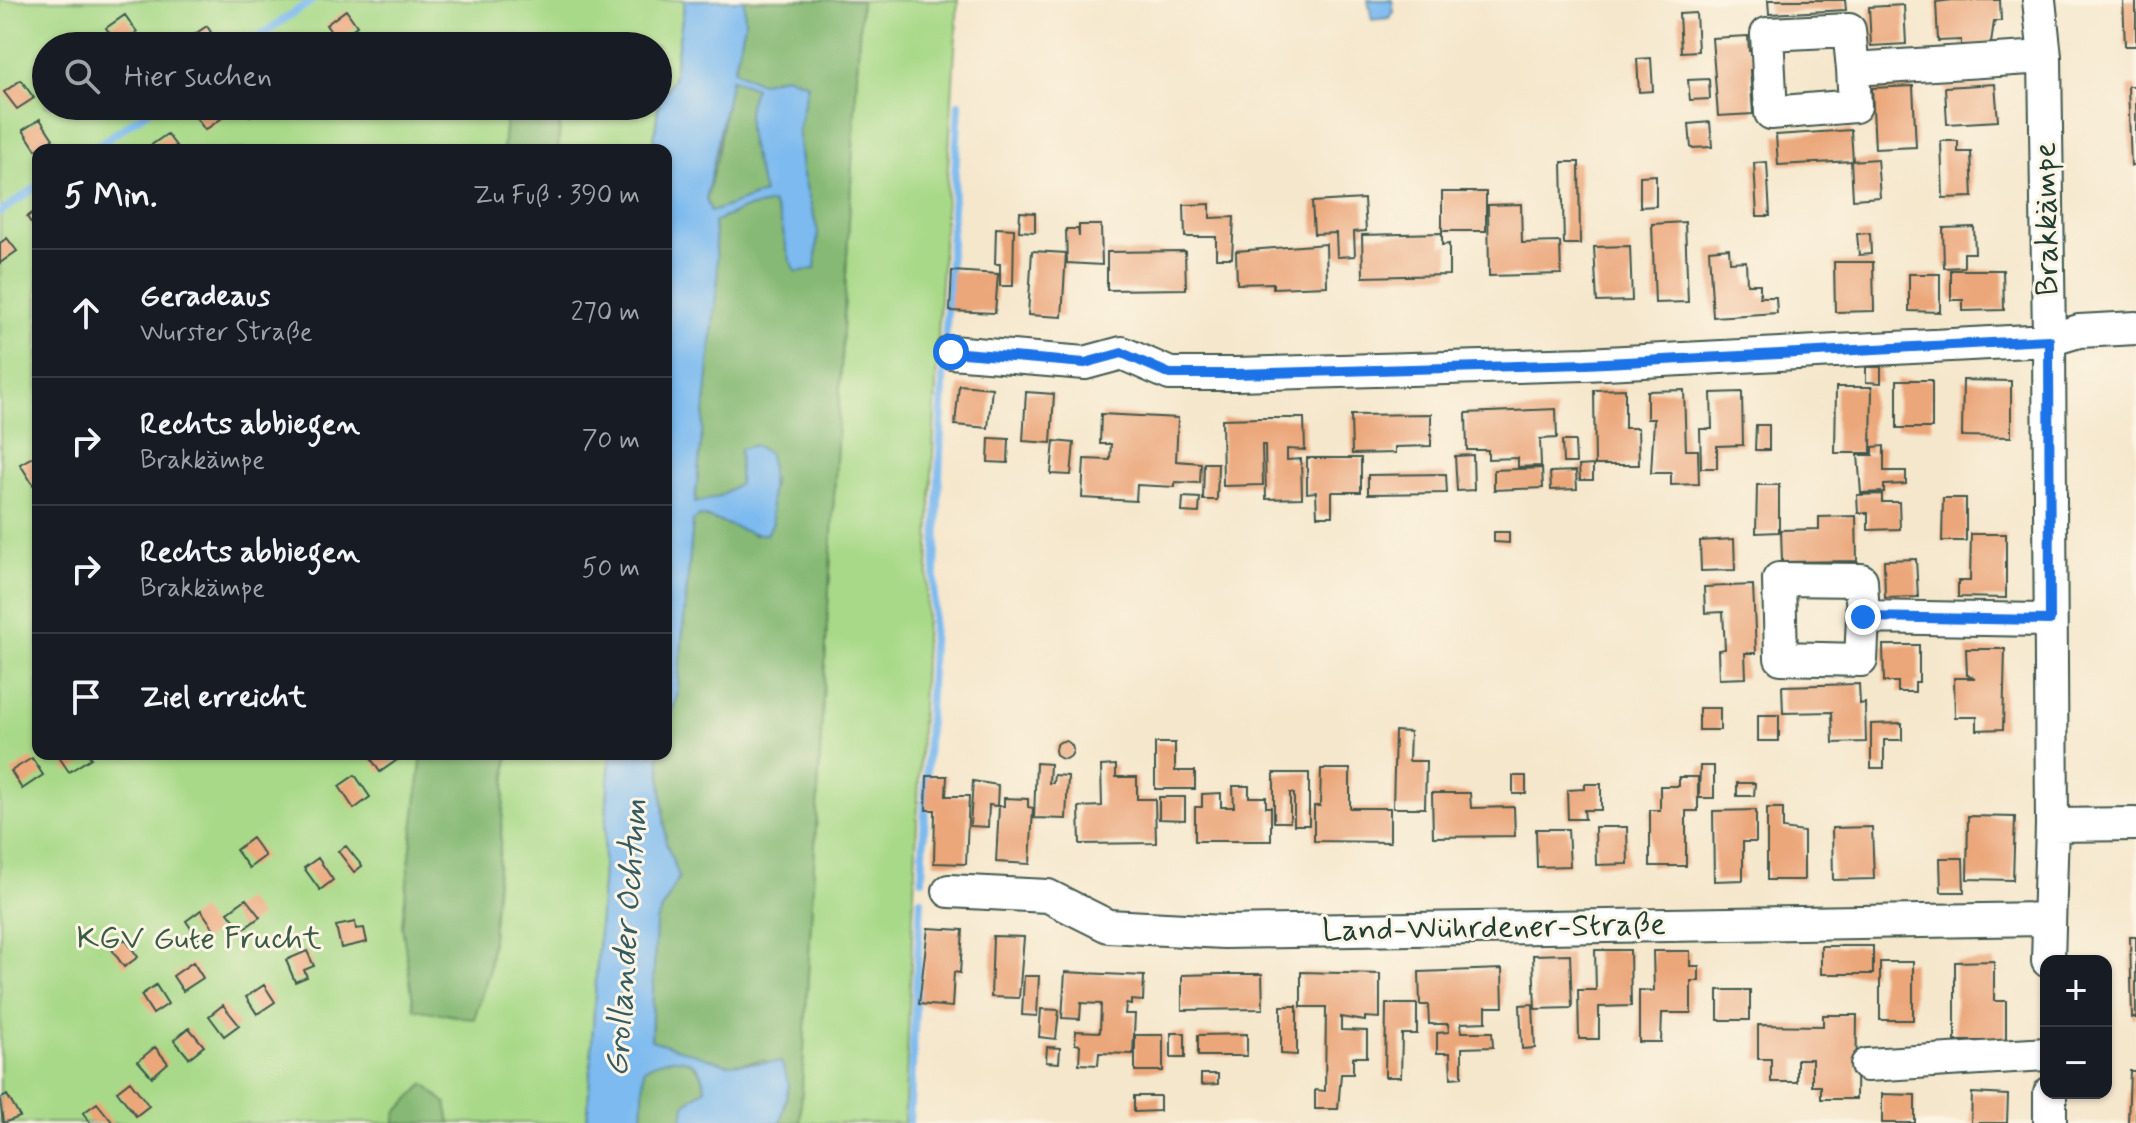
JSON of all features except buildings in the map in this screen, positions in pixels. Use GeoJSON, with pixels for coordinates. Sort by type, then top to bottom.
{"type":"FeatureCollection","features":[{"type":"Feature","properties":{"kind":"street","name":"Brakkämpe"},"geometry":{"type":"LineString","coordinates":[[2039,0],[2045,57],[2049,340],[2052,825],[2048,955]]}},
{"type":"Feature","properties":{"kind":"street"},"geometry":{"type":"LineString","coordinates":[[1853,69],[2045,57]]}},
{"type":"Feature","properties":{"kind":"street"},"geometry":{"type":"LineString","coordinates":[[951,352],[1085,363],[1122,353],[1170,374],[1235,374],[1586,364],[2049,340],[2079,331],[2136,328]]}},
{"type":"Feature","properties":{"kind":"street"},"geometry":{"type":"LineString","coordinates":[[1863,617],[2050,620]]}},
{"type":"Feature","properties":{"kind":"street"},"geometry":{"type":"LineString","coordinates":[[2052,825],[2136,824]]}},
{"type":"Feature","properties":{"kind":"street","name":"Land-Wührdener-Straße"},"geometry":{"type":"LineString","coordinates":[[949,891],[1048,896],[1108,926],[1224,932],[2047,919]]}},
{"type":"Feature","properties":{"kind":"street"},"geometry":{"type":"LineString","coordinates":[[1867,1065],[2040,1054]]}},
{"type":"Feature","properties":{"kind":"street"},"geometry":{"type":"LineString","coordinates":[[2050,1099],[2050,1123]]}},
{"type":"Feature","properties":{"kind":"green space","name":"KGV Gute Frucht"},"geometry":{"type":"Polygon","coordinates":[[[0,0],[685,0],[672,81],[672,32],[32,32],[32,120],[506,120],[504,144],[32,144],[32,760],[421,760],[402,925],[489,972],[507,760],[610,760],[587,1123],[450,1123],[446,1103],[396,1113],[395,1123],[0,1123],[0,0]]]}},
{"type":"Feature","properties":{"kind":"green space"},"geometry":{"type":"Polygon","coordinates":[[[744,0],[861,0],[800,1123],[781,1123],[789,1084],[764,1060],[727,1065],[651,1041],[656,921],[679,877],[666,843],[659,760],[672,760],[672,712],[677,696],[693,521],[699,516],[739,526],[754,535],[773,523],[768,506],[774,479],[740,449],[739,484],[718,497],[695,504],[717,277],[714,222],[743,209],[772,203],[796,272],[815,268],[818,232],[802,171],[798,131],[808,84],[785,76],[760,83],[734,70],[745,24],[744,0]]]}},
{"type":"Feature","properties":{"kind":"green space"},"geometry":{"type":"Polygon","coordinates":[[[861,0],[958,0],[939,316],[904,1123],[800,1123],[861,0]]]}},
{"type":"Feature","properties":{"kind":"green space"},"geometry":{"type":"Polygon","coordinates":[[[730,78],[756,88],[764,193],[710,213],[706,200],[717,157],[730,78]]]}},
{"type":"Feature","properties":{"kind":"green space"},"geometry":{"type":"Polygon","coordinates":[[[506,120],[560,120],[558,144],[504,144],[506,120]]]}},
{"type":"Feature","properties":{"kind":"green space"},"geometry":{"type":"Polygon","coordinates":[[[560,120],[656,120],[654,144],[558,144],[560,120]]]}},
{"type":"Feature","properties":{"kind":"green space"},"geometry":{"type":"Polygon","coordinates":[[[421,760],[507,760],[489,972],[474,1019],[414,1009],[402,925],[421,760]]]}},
{"type":"Feature","properties":{"kind":"green space"},"geometry":{"type":"Polygon","coordinates":[[[680,1057],[698,1070],[705,1089],[686,1103],[681,1123],[642,1123],[644,1069],[658,1060],[680,1057]]]}},
{"type":"Feature","properties":{"kind":"green space"},"geometry":{"type":"Polygon","coordinates":[[[424,1084],[446,1103],[450,1123],[395,1123],[396,1113],[424,1084]]]}},
{"type":"Feature","properties":{"kind":"water"},"geometry":{"type":"Polygon","coordinates":[[[685,0],[744,0],[745,24],[734,70],[760,83],[785,76],[808,84],[798,131],[802,171],[818,232],[815,269],[796,272],[772,203],[743,209],[714,222],[718,277],[695,503],[718,497],[739,484],[740,449],[755,445],[769,454],[773,523],[767,534],[759,534],[699,516],[693,521],[677,696],[672,712],[672,144],[654,144],[657,120],[672,120],[672,80],[685,0]],[[731,79],[706,199],[711,212],[764,193],[748,127],[750,101],[755,88],[731,79]]]}},
{"type":"Feature","properties":{"kind":"water"},"geometry":{"type":"Polygon","coordinates":[[[1368,0],[1392,0],[1394,12],[1389,18],[1372,20],[1368,0]]]}},
{"type":"Feature","properties":{"kind":"water","name":"Grollander Ochtum"},"geometry":{"type":"Polygon","coordinates":[[[610,760],[659,760],[666,843],[679,877],[656,921],[651,1040],[727,1064],[781,1062],[789,1084],[781,1123],[681,1123],[686,1103],[705,1089],[703,1077],[692,1063],[664,1060],[644,1069],[642,1123],[587,1123],[610,760]]]}},
{"type":"Feature","properties":{"kind":"waterway"},"geometry":{"type":"LineString","coordinates":[[265,32],[313,0]]}},
{"type":"Feature","properties":{"kind":"waterway"},"geometry":{"type":"LineString","coordinates":[[945,345],[959,104]]}},
{"type":"Feature","properties":{"kind":"waterway"},"geometry":{"type":"LineString","coordinates":[[100,144],[135,120]]}},
{"type":"Feature","properties":{"kind":"waterway"},"geometry":{"type":"LineString","coordinates":[[0,212],[32,190]]}},
{"type":"Feature","properties":{"kind":"waterway"},"geometry":{"type":"LineString","coordinates":[[922,879],[944,359]]}},
{"type":"Feature","properties":{"kind":"waterway"},"geometry":{"type":"LineString","coordinates":[[909,1123],[921,900]]}},
{"type":"Feature","properties":{"kind":"route"},"geometry":{"type":"LineString","coordinates":[[951,352],[1085,363],[1122,353],[1170,374],[1235,374],[1586,364],[2049,340],[2050,620],[1863,617]]}}]}
